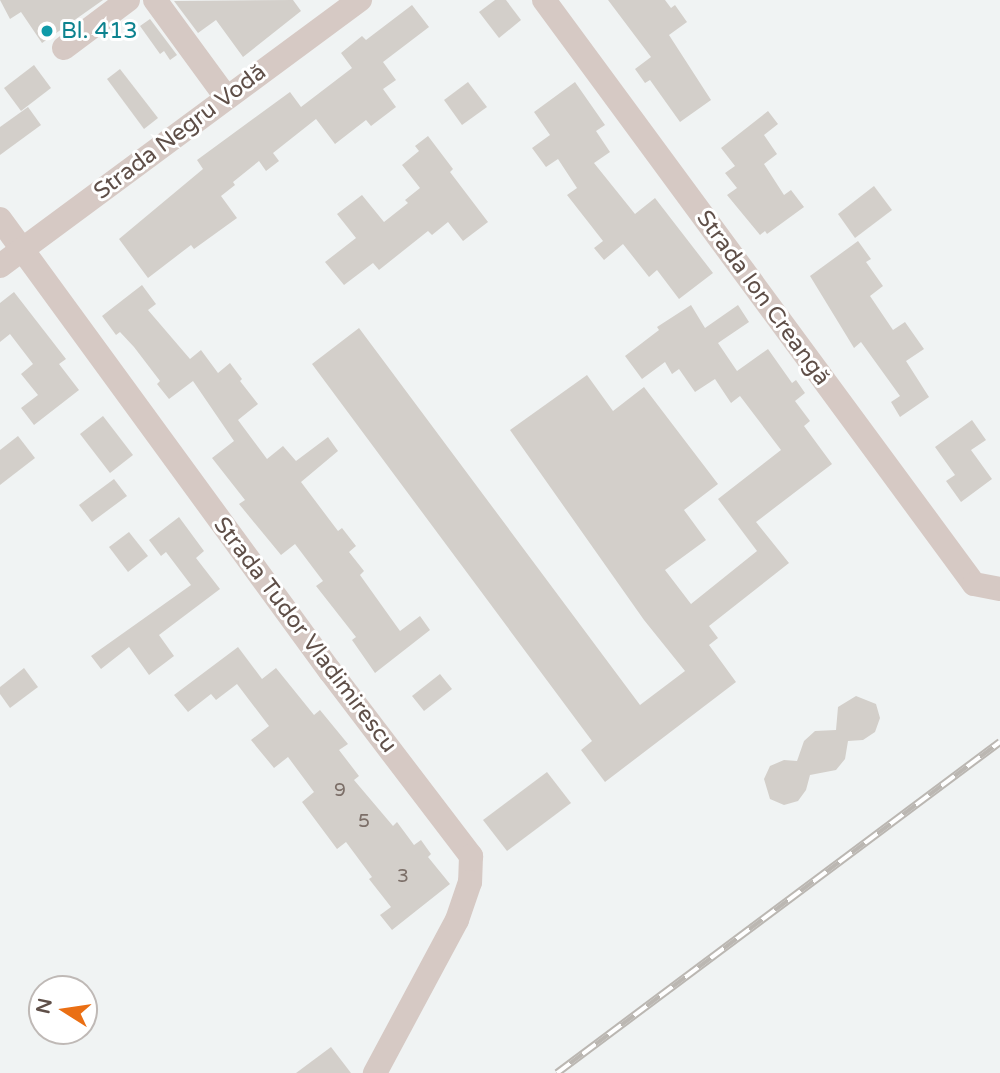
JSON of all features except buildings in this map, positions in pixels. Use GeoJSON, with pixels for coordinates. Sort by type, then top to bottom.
{"type":"FeatureCollection","features":[{"type":"Feature","properties":{"kind":"street"},"geometry":{"type":"LineString","coordinates":[[64,48],[128,0]]}},
{"type":"Feature","properties":{"kind":"street"},"geometry":{"type":"LineString","coordinates":[[155,0],[226,97]]}},
{"type":"Feature","properties":{"kind":"street","name":"Strada Negru Vodă"},"geometry":{"type":"LineString","coordinates":[[0,266],[360,0]]}},
{"type":"Feature","properties":{"kind":"street","name":"Strada Ion Creangă"},"geometry":{"type":"LineString","coordinates":[[544,0],[975,584],[994,589]]}},
{"type":"Feature","properties":{"kind":"street","name":"Strada Tudor Vladimirescu"},"geometry":{"type":"LineString","coordinates":[[0,219],[330,671],[471,856],[470,882],[457,920],[375,1073]]}},
{"type":"Feature","properties":{"kind":"railway"},"geometry":{"type":"LineString","coordinates":[[557,1073],[1000,742]]}},
{"type":"Feature","properties":{"kind":"place","name":"Bl. 413"},"geometry":{"type":"Point","coordinates":[47,31]}}]}
